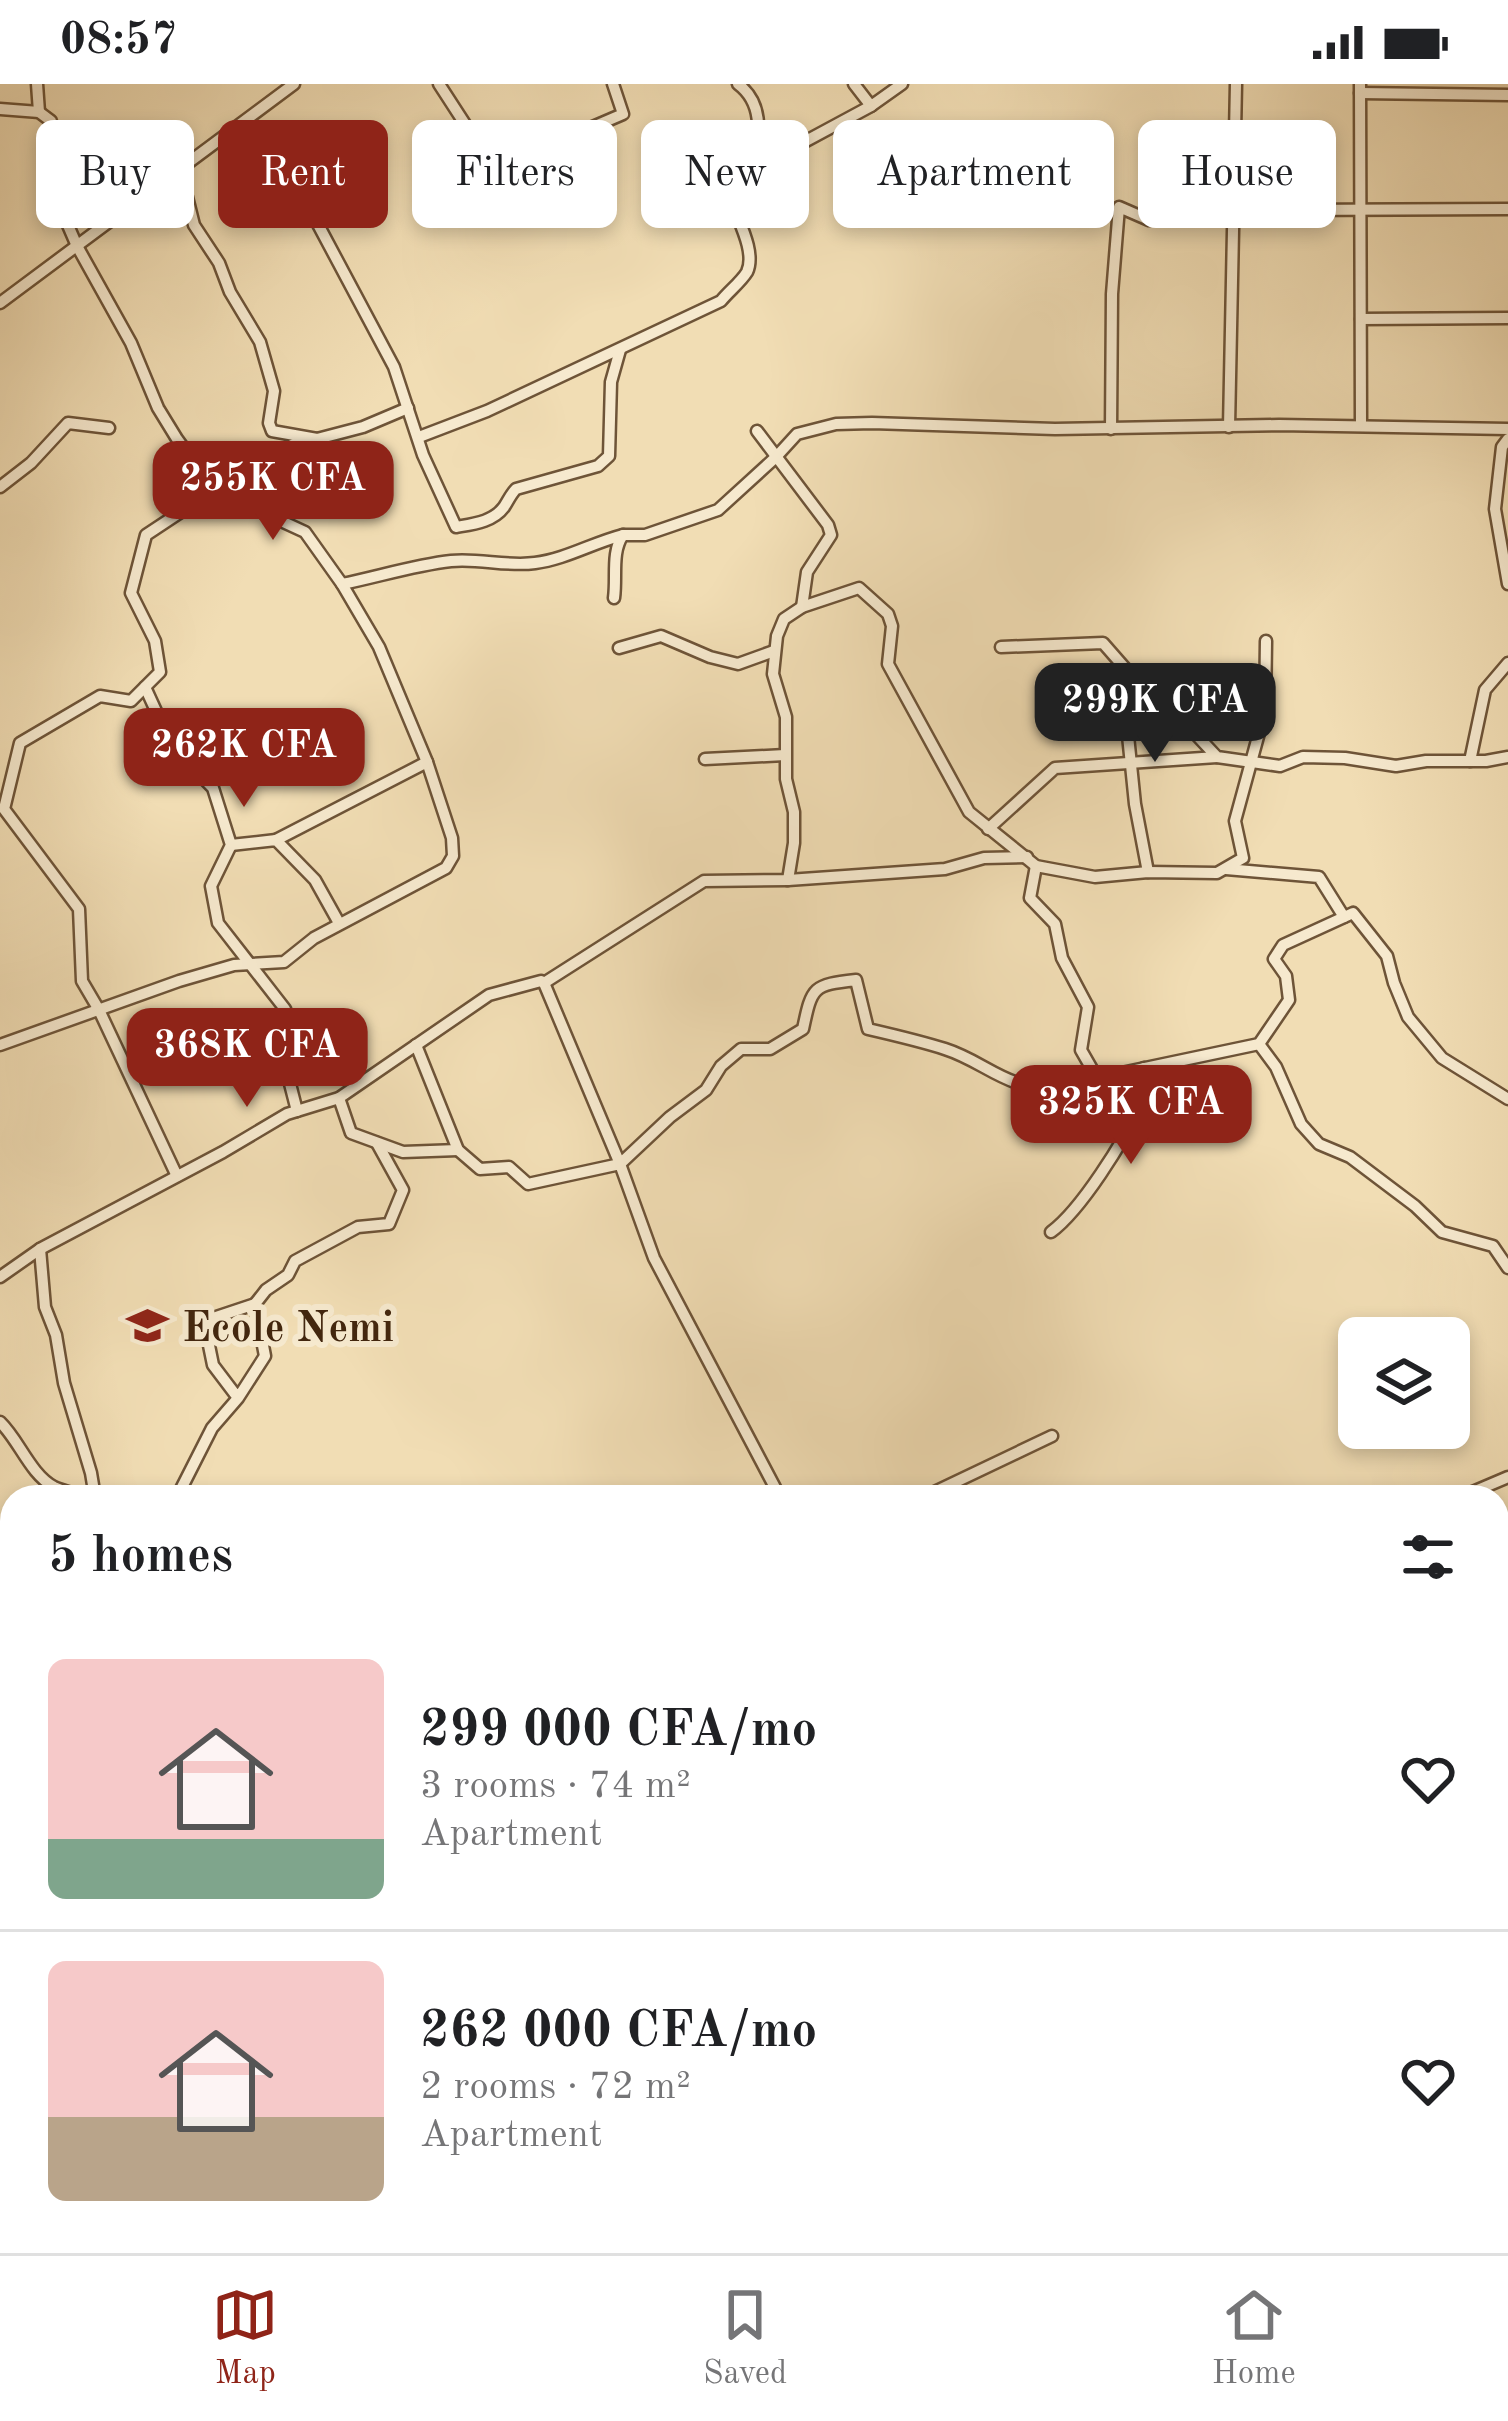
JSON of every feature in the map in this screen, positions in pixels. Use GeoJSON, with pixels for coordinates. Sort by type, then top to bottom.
{"type":"FeatureCollection","features":[{"type":"Feature","properties":{"kind":"street"},"geometry":{"type":"LineString","coordinates":[[37,84],[39,112]]}},
{"type":"Feature","properties":{"kind":"street"},"geometry":{"type":"LineString","coordinates":[[194,159],[294,84]]}},
{"type":"Feature","properties":{"kind":"street"},"geometry":{"type":"LineString","coordinates":[[439,84],[498,175],[623,114],[613,84]]}},
{"type":"Feature","properties":{"kind":"street"},"geometry":{"type":"LineString","coordinates":[[738,84],[756,103],[759,120]]}},
{"type":"Feature","properties":{"kind":"street"},"geometry":{"type":"LineString","coordinates":[[854,84],[871,106]]}},
{"type":"Feature","properties":{"kind":"street"},"geometry":{"type":"LineString","coordinates":[[809,139],[902,84]]}},
{"type":"Feature","properties":{"kind":"street"},"geometry":{"type":"LineString","coordinates":[[1235,120],[1236,84]]}},
{"type":"Feature","properties":{"kind":"street"},"geometry":{"type":"LineString","coordinates":[[1361,425],[1360,88],[1508,95]]}},
{"type":"Feature","properties":{"kind":"street"},"geometry":{"type":"LineString","coordinates":[[0,109],[39,112],[51,121],[64,216],[131,343],[158,408],[190,461],[214,490],[305,532],[342,584],[379,647],[428,762],[452,838],[453,856],[446,868],[339,923],[284,962],[234,965],[0,1046]]}},
{"type":"Feature","properties":{"kind":"street"},"geometry":{"type":"LineString","coordinates":[[1111,428],[1112,295],[1119,207],[1138,215]]}},
{"type":"Feature","properties":{"kind":"street"},"geometry":{"type":"LineString","coordinates":[[1336,209],[1508,209]]}},
{"type":"Feature","properties":{"kind":"street"},"geometry":{"type":"LineString","coordinates":[[194,225],[260,342],[274,391],[272,431],[317,439]]}},
{"type":"Feature","properties":{"kind":"street"},"geometry":{"type":"LineString","coordinates":[[0,303],[101,228]]}},
{"type":"Feature","properties":{"kind":"street"},"geometry":{"type":"LineString","coordinates":[[320,228],[394,367],[423,454],[456,526],[488,520],[516,489],[598,466],[609,456],[611,382],[620,350]]}},
{"type":"Feature","properties":{"kind":"street"},"geometry":{"type":"LineString","coordinates":[[418,437],[721,302],[747,271],[748,251],[740,228]]}},
{"type":"Feature","properties":{"kind":"street"},"geometry":{"type":"LineString","coordinates":[[1229,427],[1233,228]]}},
{"type":"Feature","properties":{"kind":"street"},"geometry":{"type":"LineString","coordinates":[[1361,319],[1508,319]]}},
{"type":"Feature","properties":{"kind":"street"},"geometry":{"type":"LineString","coordinates":[[240,503],[278,452],[408,408]]}},
{"type":"Feature","properties":{"kind":"street"},"geometry":{"type":"LineString","coordinates":[[0,487],[31,464],[68,423],[109,428]]}},
{"type":"Feature","properties":{"kind":"street"},"geometry":{"type":"LineString","coordinates":[[342,584],[454,560],[512,566],[537,563],[567,557],[596,542],[645,536],[718,510],[797,434],[836,424],[1508,429]]}},
{"type":"Feature","properties":{"kind":"street"},"geometry":{"type":"LineString","coordinates":[[758,431],[828,525],[831,536],[807,572],[802,607]]}},
{"type":"Feature","properties":{"kind":"street"},"geometry":{"type":"LineString","coordinates":[[1508,440],[1502,447],[1495,509],[1508,584]]}},
{"type":"Feature","properties":{"kind":"street"},"geometry":{"type":"LineString","coordinates":[[177,1176],[82,981],[79,909],[4,809],[20,742],[100,696],[131,701],[160,672],[155,640],[131,593],[146,536],[214,490]]}},
{"type":"Feature","properties":{"kind":"street"},"geometry":{"type":"LineString","coordinates":[[614,598],[616,552],[623,536]]}},
{"type":"Feature","properties":{"kind":"street"},"geometry":{"type":"LineString","coordinates":[[788,880],[794,812],[786,779],[786,717],[773,674],[773,651],[784,619],[802,607],[859,588],[889,614],[888,664],[969,812],[1032,861]]}},
{"type":"Feature","properties":{"kind":"street"},"geometry":{"type":"LineString","coordinates":[[619,648],[661,636],[738,664],[773,651]]}},
{"type":"Feature","properties":{"kind":"street"},"geometry":{"type":"LineString","coordinates":[[0,1277],[40,1249],[297,1111],[339,1098],[489,995],[544,983],[704,881],[945,869],[984,858],[1032,861],[1095,877],[1226,869],[1243,858],[1235,820],[1265,711],[1266,641]]}},
{"type":"Feature","properties":{"kind":"street"},"geometry":{"type":"LineString","coordinates":[[1000,647],[1102,643],[1144,691],[1190,727],[1217,757]]}},
{"type":"Feature","properties":{"kind":"street"},"geometry":{"type":"LineString","coordinates":[[1470,761],[1485,690],[1508,663]]}},
{"type":"Feature","properties":{"kind":"street"},"geometry":{"type":"LineString","coordinates":[[1120,665],[1135,804],[1148,872]]}},
{"type":"Feature","properties":{"kind":"street"},"geometry":{"type":"LineString","coordinates":[[145,687],[172,746],[213,788],[231,845],[211,886],[218,923],[285,1009],[278,1037],[297,1111]]}},
{"type":"Feature","properties":{"kind":"street"},"geometry":{"type":"LineString","coordinates":[[705,759],[785,755]]}},
{"type":"Feature","properties":{"kind":"street"},"geometry":{"type":"LineString","coordinates":[[988,829],[1055,768],[1217,757],[1280,766],[1303,757],[1396,766],[1508,758]]}},
{"type":"Feature","properties":{"kind":"street"},"geometry":{"type":"LineString","coordinates":[[231,845],[276,840],[428,762]]}},
{"type":"Feature","properties":{"kind":"street"},"geometry":{"type":"LineString","coordinates":[[276,840],[315,880],[339,923]]}},
{"type":"Feature","properties":{"kind":"street"},"geometry":{"type":"LineString","coordinates":[[1032,861],[1030,898],[1055,924],[1062,958],[1088,1007],[1081,1050],[1097,1078]]}},
{"type":"Feature","properties":{"kind":"street"},"geometry":{"type":"LineString","coordinates":[[1226,869],[1319,877],[1344,917]]}},
{"type":"Feature","properties":{"kind":"street"},"geometry":{"type":"LineString","coordinates":[[416,1045],[458,1150],[479,1168],[509,1167],[528,1184],[620,1164],[706,1090],[721,1066],[741,1049],[770,1049],[803,1029],[811,993],[822,984],[856,980],[868,1029],[949,1050],[1032,1089],[1259,1044],[1289,1000],[1286,976],[1274,959],[1283,946],[1353,913],[1387,956],[1408,1017],[1442,1058],[1508,1099]]}},
{"type":"Feature","properties":{"kind":"street"},"geometry":{"type":"LineString","coordinates":[[544,983],[654,1258],[774,1485]]}},
{"type":"Feature","properties":{"kind":"street"},"geometry":{"type":"LineString","coordinates":[[1259,1044],[1276,1067],[1301,1124],[1319,1144],[1350,1156],[1442,1232],[1493,1246],[1508,1245]]}},
{"type":"Feature","properties":{"kind":"street"},"geometry":{"type":"LineString","coordinates":[[1051,1232],[1069,1219],[1142,1102],[1144,1068]]}},
{"type":"Feature","properties":{"kind":"street"},"geometry":{"type":"LineString","coordinates":[[339,1098],[351,1133],[403,1152],[458,1150]]}},
{"type":"Feature","properties":{"kind":"street"},"geometry":{"type":"LineString","coordinates":[[238,1398],[213,1366],[204,1322],[255,1304],[288,1275],[295,1261],[358,1227],[389,1224],[403,1190],[377,1143]]}},
{"type":"Feature","properties":{"kind":"street"},"geometry":{"type":"LineString","coordinates":[[1493,1246],[1508,1268]]}},
{"type":"Feature","properties":{"kind":"street"},"geometry":{"type":"LineString","coordinates":[[40,1249],[45,1307],[94,1485]]}},
{"type":"Feature","properties":{"kind":"street"},"geometry":{"type":"LineString","coordinates":[[183,1485],[212,1428],[265,1356],[255,1304]]}},
{"type":"Feature","properties":{"kind":"street"},"geometry":{"type":"LineString","coordinates":[[0,1422],[51,1485]]}},
{"type":"Feature","properties":{"kind":"street"},"geometry":{"type":"LineString","coordinates":[[949,1485],[1052,1436]]}},
{"type":"Feature","properties":{"kind":"place","name":"Ecole Nemi"},"geometry":{"type":"Point","coordinates":[148,1326]}}]}
